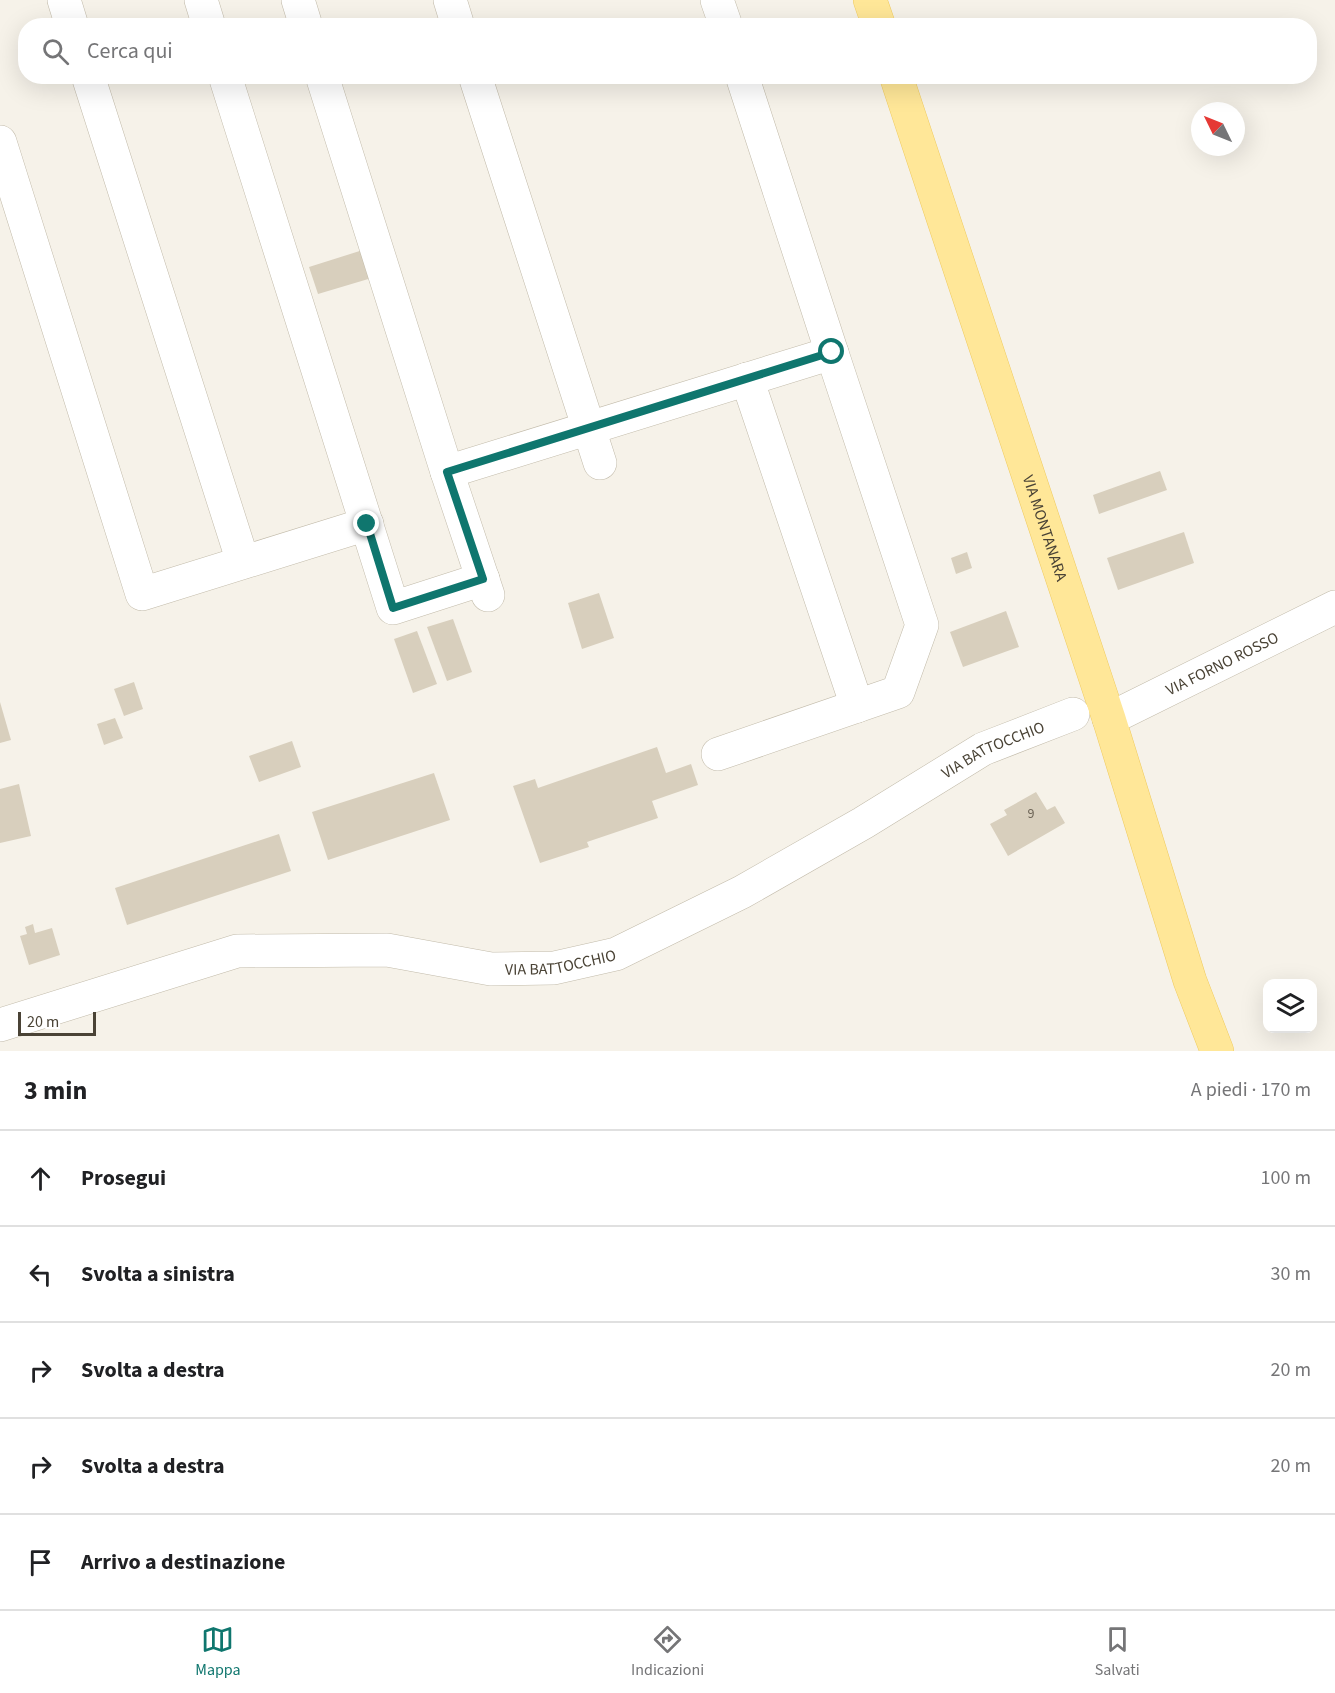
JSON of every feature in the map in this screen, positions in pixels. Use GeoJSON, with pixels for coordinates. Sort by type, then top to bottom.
{"type":"FeatureCollection","features":[{"type":"Feature","properties":{"kind":"main road"},"geometry":{"type":"LineString","coordinates":[[870,0],[876,18]]}},
{"type":"Feature","properties":{"kind":"main road","name":"VIA MONTANARA"},"geometry":{"type":"LineString","coordinates":[[899,84],[1109,718],[1190,981],[1217,1051]]}},
{"type":"Feature","properties":{"kind":"main road","name":"VIA MONTANARA"},"geometry":{"type":"LineString","coordinates":[[1190,981],[1198,1051]]}},
{"type":"Feature","properties":{"kind":"street"},"geometry":{"type":"LineString","coordinates":[[64,0],[70,18]]}},
{"type":"Feature","properties":{"kind":"street"},"geometry":{"type":"LineString","coordinates":[[201,0],[207,18]]}},
{"type":"Feature","properties":{"kind":"street"},"geometry":{"type":"LineString","coordinates":[[298,0],[304,18]]}},
{"type":"Feature","properties":{"kind":"street"},"geometry":{"type":"LineString","coordinates":[[450,0],[456,18]]}},
{"type":"Feature","properties":{"kind":"street"},"geometry":{"type":"LineString","coordinates":[[717,0],[723,18]]}},
{"type":"Feature","properties":{"kind":"street"},"geometry":{"type":"LineString","coordinates":[[91,84],[243,562]]}},
{"type":"Feature","properties":{"kind":"street"},"geometry":{"type":"LineString","coordinates":[[228,84],[393,608],[485,587],[325,84]]}},
{"type":"Feature","properties":{"kind":"street"},"geometry":{"type":"LineString","coordinates":[[478,84],[600,463]]}},
{"type":"Feature","properties":{"kind":"street"},"geometry":{"type":"LineString","coordinates":[[718,754],[898,692],[922,625],[745,84]]}},
{"type":"Feature","properties":{"kind":"street"},"geometry":{"type":"LineString","coordinates":[[0,142],[142,594],[367,524]]}},
{"type":"Feature","properties":{"kind":"street"},"geometry":{"type":"LineString","coordinates":[[447,472],[832,352]]}},
{"type":"Feature","properties":{"kind":"street"},"geometry":{"type":"LineString","coordinates":[[747,379],[857,706]]}},
{"type":"Feature","properties":{"kind":"street","name":"VIA FORNO ROSSO"},"geometry":{"type":"LineString","coordinates":[[1109,718],[1335,607]]}},
{"type":"Feature","properties":{"kind":"street","name":"VIA BATTOCCHIO"},"geometry":{"type":"LineString","coordinates":[[0,1025],[237,951],[387,950],[491,969],[554,968],[616,954],[752,886],[863,823],[983,749],[1073,714]]}},
{"type":"Feature","properties":{"kind":"building"},"geometry":{"type":"Polygon","coordinates":[[[366,249],[375,277],[318,294],[309,267],[366,249]]]}},
{"type":"Feature","properties":{"kind":"building"},"geometry":{"type":"Polygon","coordinates":[[[1160,471],[1167,490],[1099,514],[1093,495],[1160,471]]]}},
{"type":"Feature","properties":{"kind":"building"},"geometry":{"type":"Polygon","coordinates":[[[1184,532],[1194,563],[1118,590],[1107,558],[1184,532]]]}},
{"type":"Feature","properties":{"kind":"building"},"geometry":{"type":"Polygon","coordinates":[[[967,552],[972,568],[956,574],[951,558],[967,552]]]}},
{"type":"Feature","properties":{"kind":"building"},"geometry":{"type":"Polygon","coordinates":[[[599,593],[614,638],[582,649],[568,603],[599,593]]]}},
{"type":"Feature","properties":{"kind":"building"},"geometry":{"type":"Polygon","coordinates":[[[1006,611],[1019,647],[963,667],[950,632],[1006,611]]]}},
{"type":"Feature","properties":{"kind":"building"},"geometry":{"type":"Polygon","coordinates":[[[453,619],[472,672],[447,681],[427,627],[453,619]]]}},
{"type":"Feature","properties":{"kind":"building"},"geometry":{"type":"Polygon","coordinates":[[[417,631],[437,684],[413,693],[394,639],[417,631]]]}},
{"type":"Feature","properties":{"kind":"building"},"geometry":{"type":"Polygon","coordinates":[[[134,682],[143,709],[124,716],[114,689],[134,682]]]}},
{"type":"Feature","properties":{"kind":"building"},"geometry":{"type":"Polygon","coordinates":[[[0,702],[11,740],[0,743],[0,702]]]}},
{"type":"Feature","properties":{"kind":"building"},"geometry":{"type":"Polygon","coordinates":[[[115,718],[123,738],[104,745],[97,724],[115,718]]]}},
{"type":"Feature","properties":{"kind":"building"},"geometry":{"type":"Polygon","coordinates":[[[292,741],[301,767],[259,782],[249,756],[292,741]]]}},
{"type":"Feature","properties":{"kind":"building"},"geometry":{"type":"Polygon","coordinates":[[[657,747],[666,773],[691,764],[698,785],[652,801],[658,818],[587,842],[589,847],[540,863],[513,786],[535,779],[538,788],[657,747]]]}},
{"type":"Feature","properties":{"kind":"building"},"geometry":{"type":"Polygon","coordinates":[[[434,773],[450,820],[328,860],[312,812],[434,773]]]}},
{"type":"Feature","properties":{"kind":"building"},"geometry":{"type":"Polygon","coordinates":[[[19,784],[31,836],[0,843],[0,789],[19,784]]]}},
{"type":"Feature","properties":{"kind":"building"},"geometry":{"type":"Polygon","coordinates":[[[1036,792],[1047,810],[1055,806],[1065,823],[1008,856],[990,824],[1007,815],[1004,810],[1036,792]]]}},
{"type":"Feature","properties":{"kind":"building"},"geometry":{"type":"Polygon","coordinates":[[[279,834],[291,871],[127,925],[115,888],[279,834]]]}},
{"type":"Feature","properties":{"kind":"building"},"geometry":{"type":"Polygon","coordinates":[[[33,924],[35,933],[52,928],[60,955],[29,965],[20,936],[27,934],[25,927],[33,924]]]}},
{"type":"Feature","properties":{"kind":"route"},"geometry":{"type":"LineString","coordinates":[[367,524],[393,608],[483,579],[447,472],[832,352]]}}]}
